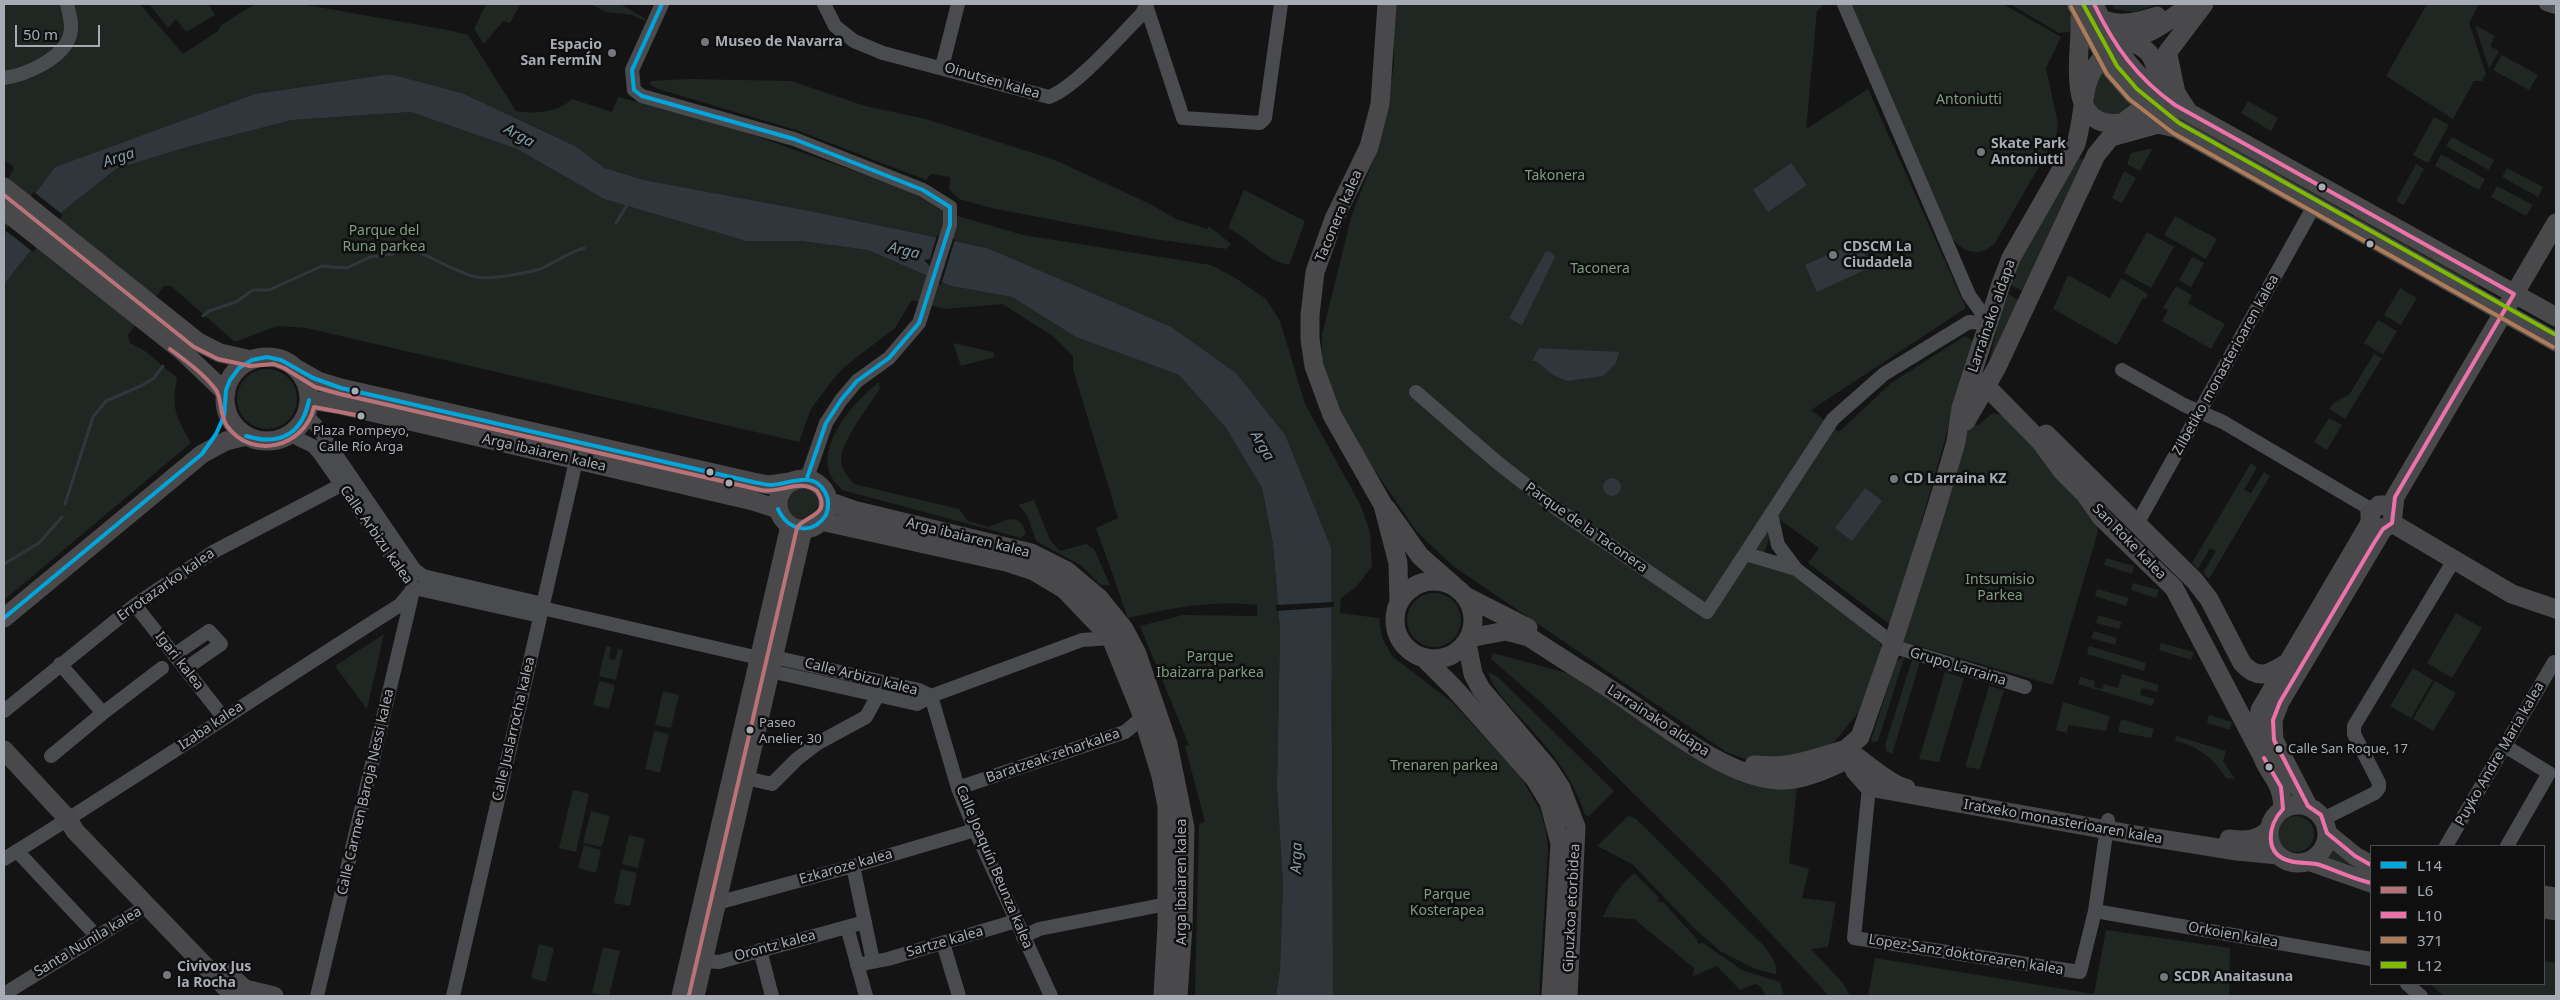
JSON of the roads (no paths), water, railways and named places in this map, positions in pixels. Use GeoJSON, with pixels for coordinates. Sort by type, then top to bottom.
{"type":"FeatureCollection","features":[{"type":"Feature","properties":{"kind":"street"},"geometry":{"type":"LineString","coordinates":[[4,78],[26,71],[53,57],[63,48],[70,34],[67,4]]}},
{"type":"Feature","properties":{"kind":"street"},"geometry":{"type":"LineString","coordinates":[[662,4],[632,70],[634,90],[642,96],[794,139],[933,194],[950,207],[951,220],[919,323],[889,358],[857,381],[841,400],[826,423],[798,480],[779,494],[778,509],[780,516],[797,528]]}},
{"type":"Feature","properties":{"kind":"street","name":"Oinutsen kalea"},"geometry":{"type":"LineString","coordinates":[[824,4],[834,26],[854,41],[883,53],[942,67],[1049,97],[1056,94],[1079,75],[1141,15],[1144,4]]}},
{"type":"Feature","properties":{"kind":"street"},"geometry":{"type":"LineString","coordinates":[[942,67],[958,4]]}},
{"type":"Feature","properties":{"kind":"street"},"geometry":{"type":"LineString","coordinates":[[1144,4],[1183,118],[1260,123],[1265,118],[1281,4]]}},
{"type":"Feature","properties":{"kind":"street","name":"Taconera kalea"},"geometry":{"type":"LineString","coordinates":[[1387,4],[1380,104],[1370,147],[1322,248],[1312,288],[1310,340],[1314,366],[1332,415],[1383,505],[1420,556],[1460,592]]}},
{"type":"Feature","properties":{"kind":"street"},"geometry":{"type":"LineString","coordinates":[[1844,4],[1969,295],[1989,322]]}},
{"type":"Feature","properties":{"kind":"street"},"geometry":{"type":"LineString","coordinates":[[2114,48],[2190,4]]}},
{"type":"Feature","properties":{"kind":"street"},"geometry":{"type":"LineString","coordinates":[[2152,89],[2172,46],[2204,4]]}},
{"type":"Feature","properties":{"kind":"street"},"geometry":{"type":"LineString","coordinates":[[2546,4],[2556,7]]}},
{"type":"Feature","properties":{"kind":"street"},"geometry":{"type":"LineString","coordinates":[[2088,10],[2116,25],[2160,20]]}},
{"type":"Feature","properties":{"kind":"street"},"geometry":{"type":"LineString","coordinates":[[2088,10],[2114,48],[2112,70],[2152,89],[2161,85],[2181,107],[2556,317]]}},
{"type":"Feature","properties":{"kind":"street"},"geometry":{"type":"LineString","coordinates":[[2088,10],[2081,41],[2078,69],[2079,88],[2084,106],[2099,122],[2108,125],[2122,123]]}},
{"type":"Feature","properties":{"kind":"street"},"geometry":{"type":"LineString","coordinates":[[2114,48],[2142,44],[2150,54],[2152,89],[2176,128]]}},
{"type":"Feature","properties":{"kind":"street"},"geometry":{"type":"LineString","coordinates":[[2172,46],[2170,74],[2181,107]]}},
{"type":"Feature","properties":{"kind":"street","name":"Larrainako aldapa"},"geometry":{"type":"LineString","coordinates":[[1468,640],[1506,631],[1529,637],[1731,768],[1752,776],[1779,780],[1798,779],[1812,776],[1853,756],[1892,646],[1956,442],[1961,408],[2011,258],[2076,144],[2082,126],[2088,83],[2114,48]]}},
{"type":"Feature","properties":{"kind":"street","name":"Larrainako aldapa"},"geometry":{"type":"LineString","coordinates":[[1956,442],[1997,367],[2096,155],[2108,138],[2152,89]]}},
{"type":"Feature","properties":{"kind":"street"},"geometry":{"type":"LineString","coordinates":[[2108,138],[2158,124],[2176,128],[2556,342]]}},
{"type":"Feature","properties":{"kind":"street"},"geometry":{"type":"LineString","coordinates":[[4,187],[166,328],[201,367],[226,401],[230,420],[246,436]]}},
{"type":"Feature","properties":{"kind":"street","name":"Zilbetiko monasterioaren kalea"},"geometry":{"type":"LineString","coordinates":[[2137,524],[2314,206]]}},
{"type":"Feature","properties":{"kind":"street"},"geometry":{"type":"LineString","coordinates":[[4,210],[166,328],[213,350],[250,360]]}},
{"type":"Feature","properties":{"kind":"street"},"geometry":{"type":"LineString","coordinates":[[2308,806],[2274,740],[2273,720],[2280,702],[2384,514],[2556,223]]}},
{"type":"Feature","properties":{"kind":"street","name":"Parque de la Taconera"},"geometry":{"type":"LineString","coordinates":[[1416,392],[1498,463],[1557,509],[1707,612],[1832,419],[1884,374],[1969,322],[1989,322]]}},
{"type":"Feature","properties":{"kind":"street"},"geometry":{"type":"LineString","coordinates":[[1980,350],[1986,386]]}},
{"type":"Feature","properties":{"kind":"street"},"geometry":{"type":"LineString","coordinates":[[4,618],[202,454],[226,441],[246,436],[268,441],[290,435],[300,426],[308,407],[306,383],[297,369],[275,358],[262,357],[250,360],[232,375],[217,434],[202,454]]}},
{"type":"Feature","properties":{"kind":"street","name":"San Roke kalea"},"geometry":{"type":"LineString","coordinates":[[1997,367],[2000,383],[2009,398],[2195,580],[2209,599],[2242,663],[2250,672],[2264,675],[2287,663]]}},
{"type":"Feature","properties":{"kind":"street","name":"Arga ibaiaren kalea"},"geometry":{"type":"LineString","coordinates":[[297,369],[318,381],[341,388],[735,478],[769,485],[798,480]]}},
{"type":"Feature","properties":{"kind":"street"},"geometry":{"type":"LineString","coordinates":[[2122,370],[2200,413],[2223,422],[2384,514],[2454,560],[2512,594],[2556,609]]}},
{"type":"Feature","properties":{"kind":"street","name":"San Roke kalea"},"geometry":{"type":"LineString","coordinates":[[1986,386],[2040,441],[2062,471],[2085,494],[2102,518],[2174,588],[2260,752],[2281,787],[2283,809]]}},
{"type":"Feature","properties":{"kind":"street","name":"Arga ibaiaren kalea"},"geometry":{"type":"LineString","coordinates":[[308,407],[337,404],[753,501],[778,509]]}},
{"type":"Feature","properties":{"kind":"street","name":"Calle Arbizu kalea"},"geometry":{"type":"LineString","coordinates":[[308,407],[316,424],[414,569],[423,576],[542,609],[768,662],[919,690],[931,696]]}},
{"type":"Feature","properties":{"kind":"street","name":"Calle Arbizu kalea"},"geometry":{"type":"LineString","coordinates":[[290,435],[313,446],[414,588],[542,609]]}},
{"type":"Feature","properties":{"kind":"street","name":"Calle Juslarrocha kalea"},"geometry":{"type":"LineString","coordinates":[[453,996],[576,461]]}},
{"type":"Feature","properties":{"kind":"street"},"geometry":{"type":"LineString","coordinates":[[797,528],[821,521],[826,515],[828,501],[821,486],[798,480]]}},
{"type":"Feature","properties":{"kind":"street","name":"Errotazarko kalea"},"geometry":{"type":"LineString","coordinates":[[5,710],[135,604],[213,552],[341,485]]}},
{"type":"Feature","properties":{"kind":"street","name":"Arga ibaiaren kalea"},"geometry":{"type":"LineString","coordinates":[[828,501],[852,510],[1031,553],[1067,571],[1099,598],[1124,629],[1137,654],[1168,744],[1185,828],[1184,926],[1178,996]]}},
{"type":"Feature","properties":{"kind":"street","name":"Taconera kalea"},"geometry":{"type":"LineString","coordinates":[[1383,505],[1398,563],[1399,603]]}},
{"type":"Feature","properties":{"kind":"street"},"geometry":{"type":"LineString","coordinates":[[1771,514],[1778,545],[1796,569],[1886,638],[1892,646]]}},
{"type":"Feature","properties":{"kind":"street"},"geometry":{"type":"LineString","coordinates":[[2260,752],[2257,729],[2260,710],[2287,663],[2384,514]]}},
{"type":"Feature","properties":{"kind":"street","name":"Arga ibaiaren kalea"},"geometry":{"type":"LineString","coordinates":[[821,521],[1006,562],[1034,571],[1064,590],[1111,638],[1143,717],[1161,776],[1167,806],[1166,980],[1163,996]]}},
{"type":"Feature","properties":{"kind":"street"},"geometry":{"type":"LineString","coordinates":[[695,996],[746,778],[768,662],[797,528]]}},
{"type":"Feature","properties":{"kind":"street"},"geometry":{"type":"LineString","coordinates":[[1746,554],[1796,569]]}},
{"type":"Feature","properties":{"kind":"street"},"geometry":{"type":"LineString","coordinates":[[2308,861],[2322,850],[2325,826],[2375,793],[2379,788],[2379,783],[2354,734],[2354,726],[2454,560]]}},
{"type":"Feature","properties":{"kind":"street"},"geometry":{"type":"LineString","coordinates":[[1429,581],[1442,581],[1460,592],[1473,613],[1472,630],[1468,640],[1452,655],[1443,658],[1424,658],[1408,649],[1397,633],[1395,623],[1399,603],[1406,592],[1416,585],[1429,581]]}},
{"type":"Feature","properties":{"kind":"street","name":"Izaba kalea"},"geometry":{"type":"LineString","coordinates":[[4,859],[95,804],[223,717],[400,604],[414,588]]}},
{"type":"Feature","properties":{"kind":"street","name":"Calle Carmen Baroja Nessi kalea"},"geometry":{"type":"LineString","coordinates":[[317,996],[414,588]]}},
{"type":"Feature","properties":{"kind":"street","name":"Larrainako aldapa"},"geometry":{"type":"LineString","coordinates":[[1460,592],[1534,631],[1732,758],[1753,765],[1774,767],[1853,756]]}},
{"type":"Feature","properties":{"kind":"street","name":"Igari kalea"},"geometry":{"type":"LineString","coordinates":[[135,604],[223,717]]}},
{"type":"Feature","properties":{"kind":"street"},"geometry":{"type":"LineString","coordinates":[[174,655],[209,631],[221,644],[185,669]]}},
{"type":"Feature","properties":{"kind":"street"},"geometry":{"type":"LineString","coordinates":[[931,696],[1082,640],[1111,638]]}},
{"type":"Feature","properties":{"kind":"street","name":"Gipuzkoa etorbidea"},"geometry":{"type":"LineString","coordinates":[[1468,640],[1473,674],[1481,689],[1548,768],[1561,788],[1576,827],[1568,996]]}},
{"type":"Feature","properties":{"kind":"street","name":"Grupo Larraina"},"geometry":{"type":"LineString","coordinates":[[1892,646],[2025,686]]}},
{"type":"Feature","properties":{"kind":"street","name":"Gipuzkoa etorbidea"},"geometry":{"type":"LineString","coordinates":[[1424,658],[1455,689],[1535,779],[1549,802],[1560,843],[1551,996]]}},
{"type":"Feature","properties":{"kind":"street"},"geometry":{"type":"LineString","coordinates":[[681,996],[768,662]]}},
{"type":"Feature","properties":{"kind":"street","name":"Calle Arbizu kalea"},"geometry":{"type":"LineString","coordinates":[[768,662],[878,695],[916,704],[931,696]]}},
{"type":"Feature","properties":{"kind":"street","name":"Puyko Andre Maria kalea"},"geometry":{"type":"LineString","coordinates":[[2447,845],[2554,662]]}},
{"type":"Feature","properties":{"kind":"street"},"geometry":{"type":"LineString","coordinates":[[60,664],[103,713]]}},
{"type":"Feature","properties":{"kind":"street"},"geometry":{"type":"LineString","coordinates":[[51,756],[162,668]]}},
{"type":"Feature","properties":{"kind":"street"},"geometry":{"type":"LineString","coordinates":[[746,778],[772,784],[796,759],[818,743],[866,717],[878,695]]}},
{"type":"Feature","properties":{"kind":"street","name":"Calle Joaquín Beunza kalea"},"geometry":{"type":"LineString","coordinates":[[931,696],[958,788],[974,830],[1042,979],[1052,996]]}},
{"type":"Feature","properties":{"kind":"street","name":"Baratzeak zeharkalea"},"geometry":{"type":"LineString","coordinates":[[958,788],[1125,732],[1143,717]]}},
{"type":"Feature","properties":{"kind":"street"},"geometry":{"type":"LineString","coordinates":[[2505,746],[2549,774],[2508,845]]}},
{"type":"Feature","properties":{"kind":"street"},"geometry":{"type":"LineString","coordinates":[[4,750],[68,819],[75,831],[147,906],[239,992],[274,996]]}},
{"type":"Feature","properties":{"kind":"street"},"geometry":{"type":"LineString","coordinates":[[1853,756],[1869,787]]}},
{"type":"Feature","properties":{"kind":"street","name":"Iratxeko monasterioaren kalea"},"geometry":{"type":"LineString","coordinates":[[1853,756],[1899,787],[2047,812],[2237,851],[2278,855]]}},
{"type":"Feature","properties":{"kind":"street","name":"Iratxeko monasterioaren kalea"},"geometry":{"type":"LineString","coordinates":[[1869,787],[2108,825],[2246,841],[2258,838],[2270,830]]}},
{"type":"Feature","properties":{"kind":"street","name":"Lopez-Sanz doktorearen kalea"},"geometry":{"type":"LineString","coordinates":[[1869,787],[1854,938],[2080,972],[2095,911]]}},
{"type":"Feature","properties":{"kind":"street"},"geometry":{"type":"LineString","coordinates":[[2370,864],[2355,856],[2325,826],[2315,810],[2308,806],[2291,805],[2276,814],[2270,830],[2270,839],[2278,855],[2292,862],[2308,861],[2359,880],[2370,882]]}},
{"type":"Feature","properties":{"kind":"street"},"geometry":{"type":"LineString","coordinates":[[68,819],[84,824],[230,977],[239,992]]}},
{"type":"Feature","properties":{"kind":"street"},"geometry":{"type":"LineString","coordinates":[[2095,911],[2108,825]]}},
{"type":"Feature","properties":{"kind":"street","name":"Ezkaroze kalea"},"geometry":{"type":"LineString","coordinates":[[717,903],[853,866],[974,830]]}},
{"type":"Feature","properties":{"kind":"street"},"geometry":{"type":"LineString","coordinates":[[17,851],[90,929]]}},
{"type":"Feature","properties":{"kind":"street"},"geometry":{"type":"LineString","coordinates":[[853,866],[874,961]]}},
{"type":"Feature","properties":{"kind":"street"},"geometry":{"type":"LineString","coordinates":[[1024,936],[1039,929],[1167,904]]}},
{"type":"Feature","properties":{"kind":"street","name":"Santa Nunila kalea"},"geometry":{"type":"LineString","coordinates":[[4,994],[147,906]]}},
{"type":"Feature","properties":{"kind":"street","name":"Orkoien kalea"},"geometry":{"type":"LineString","coordinates":[[2095,911],[2370,960]]}},
{"type":"Feature","properties":{"kind":"street","name":"Sartze kalea"},"geometry":{"type":"LineString","coordinates":[[857,965],[943,943],[1016,921]]}},
{"type":"Feature","properties":{"kind":"street","name":"Orontz kalea"},"geometry":{"type":"LineString","coordinates":[[703,961],[719,962],[865,922]]}},
{"type":"Feature","properties":{"kind":"street"},"geometry":{"type":"LineString","coordinates":[[847,927],[866,996]]}},
{"type":"Feature","properties":{"kind":"street"},"geometry":{"type":"LineString","coordinates":[[943,943],[959,996]]}},
{"type":"Feature","properties":{"kind":"street"},"geometry":{"type":"LineString","coordinates":[[760,950],[772,996]]}},
{"type":"Feature","properties":{"kind":"street","name":"Calle Joaquín Beunza kalea"},"geometry":{"type":"LineString","coordinates":[[1041,996],[1042,979]]}},
{"type":"Feature","properties":{"kind":"street"},"geometry":{"type":"LineString","coordinates":[[2408,985],[2422,996]]}},
{"type":"Feature","properties":{"kind":"water","name":"Arga"},"geometry":{"type":"Polygon","coordinates":[[[390,74],[462,93],[575,146],[605,168],[644,180],[810,211],[987,248],[1171,327],[1236,373],[1285,435],[1331,548],[1333,996],[1276,996],[1280,969],[1283,884],[1277,788],[1280,629],[1273,544],[1262,488],[1226,428],[1179,375],[1076,337],[1012,297],[951,286],[868,250],[801,241],[746,241],[604,199],[517,149],[411,112],[292,120],[187,147],[116,169],[63,211],[4,284],[4,235],[55,167],[255,94],[390,74]]]}},
{"type":"Feature","properties":{"kind":"water"},"geometry":{"type":"Polygon","coordinates":[[[1791,163],[1807,185],[1768,212],[1753,190],[1791,163]]]}},
{"type":"Feature","properties":{"kind":"water"},"geometry":{"type":"Polygon","coordinates":[[[1859,241],[1871,267],[1817,292],[1805,265],[1859,241]]]}},
{"type":"Feature","properties":{"kind":"water"},"geometry":{"type":"Polygon","coordinates":[[[1546,251],[1551,252],[1555,257],[1522,325],[1509,318],[1546,251]]]}},
{"type":"Feature","properties":{"kind":"water"},"geometry":{"type":"Polygon","coordinates":[[[1539,348],[1619,352],[1616,363],[1603,376],[1567,381],[1553,375],[1536,361],[1532,361],[1539,348]]]}},
{"type":"Feature","properties":{"kind":"water"},"geometry":{"type":"Polygon","coordinates":[[[1612,478],[1618,481],[1621,487],[1618,493],[1612,496],[1606,493],[1603,487],[1606,481],[1612,478]]]}},
{"type":"Feature","properties":{"kind":"water"},"geometry":{"type":"Polygon","coordinates":[[[1865,488],[1882,501],[1852,541],[1835,528],[1865,488]]]}},
{"type":"Feature","properties":{"kind":"waterway"},"geometry":{"type":"LineString","coordinates":[[616,223],[629,202]]}},
{"type":"Feature","properties":{"kind":"waterway"},"geometry":{"type":"LineString","coordinates":[[203,316],[209,311],[236,302],[253,290],[269,290],[322,266],[347,268],[370,257],[393,254],[401,248],[412,249],[460,271],[482,278],[508,276],[540,269],[572,252],[584,248]]}},
{"type":"Feature","properties":{"kind":"waterway"},"geometry":{"type":"LineString","coordinates":[[65,504],[93,417],[106,401],[143,385],[154,378],[163,366]]}},
{"type":"Feature","properties":{"kind":"waterway"},"geometry":{"type":"LineString","coordinates":[[4,564],[39,543],[62,517]]}},
{"type":"Feature","properties":{"kind":"place","name":"Museo de Navarra"},"geometry":{"type":"Point","coordinates":[705,42]}},
{"type":"Feature","properties":{"kind":"place","name":"Espacio San FermÍN"},"geometry":{"type":"Point","coordinates":[612,53]}},
{"type":"Feature","properties":{"kind":"place","name":"Skate Park Antoniutti"},"geometry":{"type":"Point","coordinates":[1981,152]}},
{"type":"Feature","properties":{"kind":"place","name":"CDSCM La Ciudadela"},"geometry":{"type":"Point","coordinates":[1833,255]}},
{"type":"Feature","properties":{"kind":"place","name":"Plaza Pompeyo, Calle Río Arga"},"geometry":{"type":"Point","coordinates":[361,416]}},
{"type":"Feature","properties":{"kind":"place","name":"CD Larraina KZ"},"geometry":{"type":"Point","coordinates":[1894,479]}},
{"type":"Feature","properties":{"kind":"place","name":"Paseo Anelier, 30"},"geometry":{"type":"Point","coordinates":[750,730]}},
{"type":"Feature","properties":{"kind":"place","name":"Calle San Roque, 17"},"geometry":{"type":"Point","coordinates":[2279,749]}},
{"type":"Feature","properties":{"kind":"place","name":"Civivox Jus la Rocha"},"geometry":{"type":"Point","coordinates":[167,975]}},
{"type":"Feature","properties":{"kind":"place","name":"SCDR Anaitasuna"},"geometry":{"type":"Point","coordinates":[2164,977]}},
{"type":"Feature","properties":{"kind":"park label","name":"Antoniutti"},"geometry":{"type":"Point","coordinates":[1969,100]}},
{"type":"Feature","properties":{"kind":"park label","name":"Takonera"},"geometry":{"type":"Point","coordinates":[1555,176]}},
{"type":"Feature","properties":{"kind":"park label","name":"Parque del Runa parkea"},"geometry":{"type":"Point","coordinates":[384,240]}},
{"type":"Feature","properties":{"kind":"park label","name":"Taconera"},"geometry":{"type":"Point","coordinates":[1600,269]}},
{"type":"Feature","properties":{"kind":"park label","name":"Intsumisio Parkea"},"geometry":{"type":"Point","coordinates":[2000,588]}},
{"type":"Feature","properties":{"kind":"park label","name":"Parque Ibaizarra parkea"},"geometry":{"type":"Point","coordinates":[1210,666]}},
{"type":"Feature","properties":{"kind":"park label","name":"Trenaren parkea"},"geometry":{"type":"Point","coordinates":[1444,766]}},
{"type":"Feature","properties":{"kind":"park label","name":"Parque Kosterapea"},"geometry":{"type":"Point","coordinates":[1447,904]}}]}
